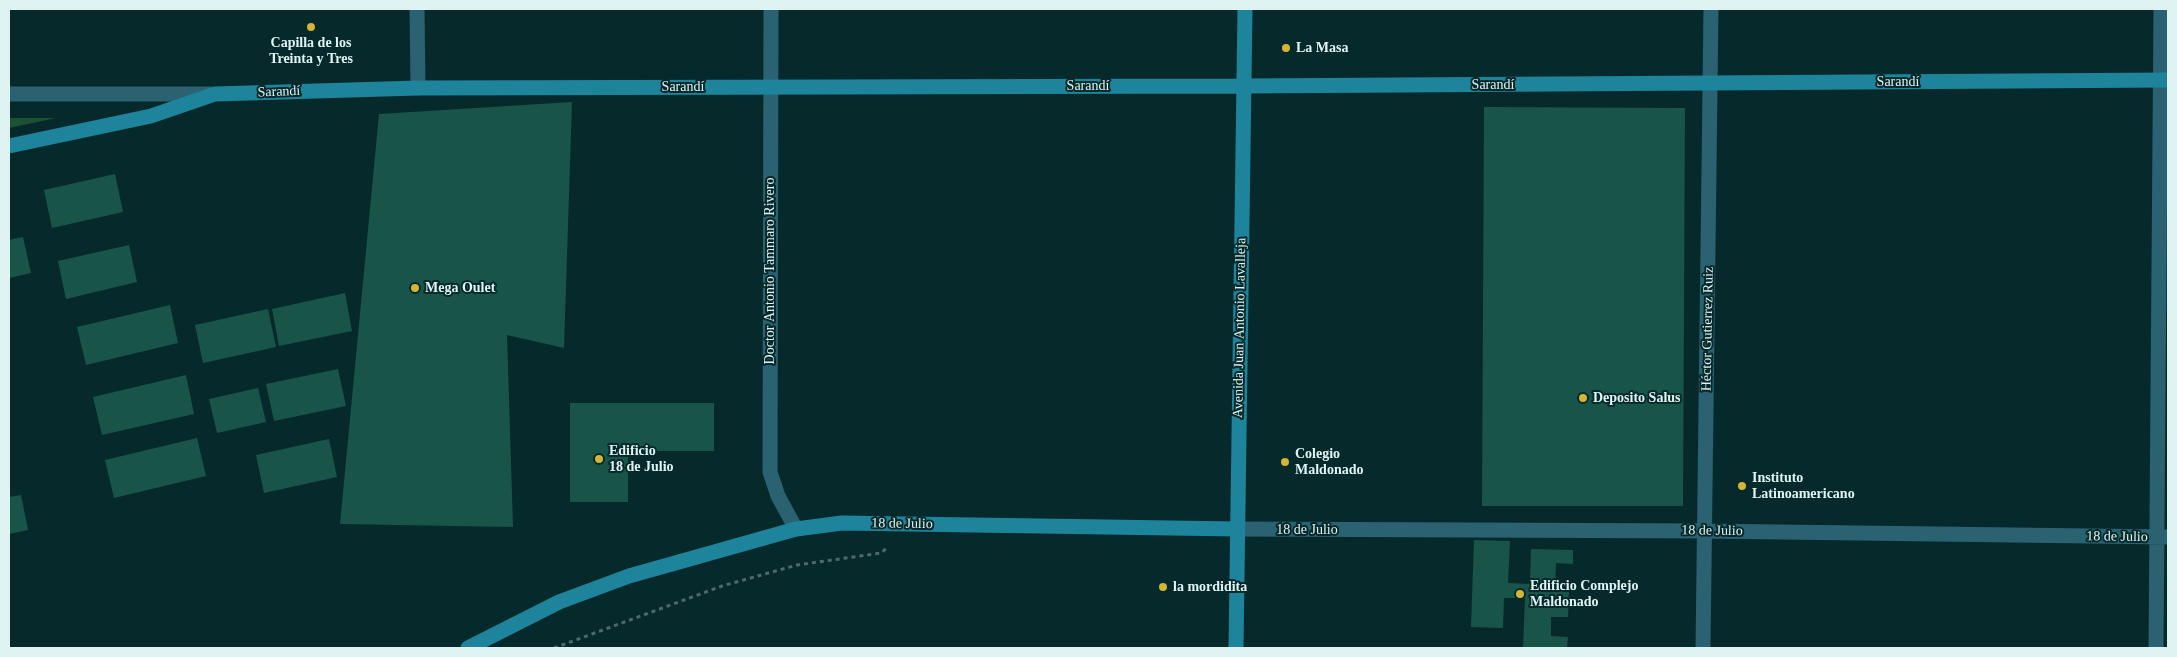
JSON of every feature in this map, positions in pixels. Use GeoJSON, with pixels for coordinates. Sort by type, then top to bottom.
{"type":"FeatureCollection","features":[{"type":"Feature","properties":{"kind":"street"},"geometry":{"type":"LineString","coordinates":[[417,9],[418,88]]}},
{"type":"Feature","properties":{"kind":"street","name":"Doctor Antonio Tammaro Rivero"},"geometry":{"type":"LineString","coordinates":[[771,9],[770,472],[778,496],[796,529]]}},
{"type":"Feature","properties":{"kind":"street","name":"Avenida Juan Antonio Lavalleja"},"geometry":{"type":"LineString","coordinates":[[1236,648],[1246,9]]}},
{"type":"Feature","properties":{"kind":"street","name":"Héctor Gutierrez Ruiz"},"geometry":{"type":"LineString","coordinates":[[1703,648],[1711,9]]}},
{"type":"Feature","properties":{"kind":"street"},"geometry":{"type":"LineString","coordinates":[[2156,648],[2162,538],[2164,80],[2161,9]]}},
{"type":"Feature","properties":{"kind":"street","name":"Sarandí"},"geometry":{"type":"LineString","coordinates":[[9,94],[215,94],[418,88],[1711,84],[2164,80]]}},
{"type":"Feature","properties":{"kind":"street"},"geometry":{"type":"LineString","coordinates":[[9,146],[152,116],[215,94]]}},
{"type":"Feature","properties":{"kind":"street","name":"18 de Julio"},"geometry":{"type":"LineString","coordinates":[[468,648],[559,602],[628,576],[819,524],[1237,530],[1704,531],[2162,538]]}},
{"type":"Feature","properties":{"kind":"path"},"geometry":{"type":"LineString","coordinates":[[554,648],[722,586],[796,566],[881,553],[915,524]]}},
{"type":"Feature","properties":{"kind":"green space"},"geometry":{"type":"Polygon","coordinates":[[[9,118],[56,118],[9,128],[9,118]]]}},
{"type":"Feature","properties":{"kind":"building"},"geometry":{"type":"Polygon","coordinates":[[[572,102],[564,348],[507,335],[513,527],[340,524],[379,114],[572,102]]]}},
{"type":"Feature","properties":{"kind":"building","name":"Deposito Salus"},"geometry":{"type":"Polygon","coordinates":[[[1484,107],[1685,108],[1683,506],[1482,506],[1484,107]]]}},
{"type":"Feature","properties":{"kind":"building"},"geometry":{"type":"Polygon","coordinates":[[[115,174],[123,212],[52,228],[44,190],[115,174]]]}},
{"type":"Feature","properties":{"kind":"building"},"geometry":{"type":"Polygon","coordinates":[[[23,237],[31,273],[9,278],[9,240],[23,237]]]}},
{"type":"Feature","properties":{"kind":"building"},"geometry":{"type":"Polygon","coordinates":[[[129,245],[137,282],[66,299],[58,261],[129,245]]]}},
{"type":"Feature","properties":{"kind":"building"},"geometry":{"type":"Polygon","coordinates":[[[345,293],[352,331],[279,346],[272,309],[345,293]]]}},
{"type":"Feature","properties":{"kind":"building"},"geometry":{"type":"Polygon","coordinates":[[[170,305],[178,343],[86,365],[77,327],[170,305]]]}},
{"type":"Feature","properties":{"kind":"building"},"geometry":{"type":"Polygon","coordinates":[[[268,309],[276,347],[203,363],[195,325],[268,309]]]}},
{"type":"Feature","properties":{"kind":"building"},"geometry":{"type":"Polygon","coordinates":[[[338,369],[346,406],[274,421],[266,384],[338,369]]]}},
{"type":"Feature","properties":{"kind":"building"},"geometry":{"type":"Polygon","coordinates":[[[186,375],[194,414],[102,435],[93,397],[186,375]]]}},
{"type":"Feature","properties":{"kind":"building"},"geometry":{"type":"Polygon","coordinates":[[[258,388],[266,422],[217,433],[209,399],[258,388]]]}},
{"type":"Feature","properties":{"kind":"building","name":"Edificio 18 de Julio"},"geometry":{"type":"Polygon","coordinates":[[[570,403],[714,403],[714,451],[628,451],[628,502],[570,502],[570,403]]]}},
{"type":"Feature","properties":{"kind":"building"},"geometry":{"type":"Polygon","coordinates":[[[197,438],[206,476],[114,498],[105,460],[197,438]]]}},
{"type":"Feature","properties":{"kind":"building"},"geometry":{"type":"Polygon","coordinates":[[[329,439],[337,477],[264,493],[256,455],[329,439]]]}},
{"type":"Feature","properties":{"kind":"building"},"geometry":{"type":"Polygon","coordinates":[[[21,495],[28,530],[9,534],[9,497],[21,495]]]}},
{"type":"Feature","properties":{"kind":"building","name":"Edificio Complejo Maldonado"},"geometry":{"type":"Polygon","coordinates":[[[1474,540],[1510,541],[1508,583],[1530,584],[1531,549],[1573,550],[1573,564],[1556,563],[1555,589],[1569,590],[1568,617],[1551,617],[1551,636],[1568,637],[1567,648],[1523,648],[1525,598],[1504,598],[1503,628],[1471,627],[1474,540]]]}},
{"type":"Feature","properties":{"kind":"place","name":"Capilla de los Treinta y Tres"},"geometry":{"type":"Point","coordinates":[311,27]}},
{"type":"Feature","properties":{"kind":"place","name":"La Masa"},"geometry":{"type":"Point","coordinates":[1286,48]}},
{"type":"Feature","properties":{"kind":"place","name":"Mega Oulet"},"geometry":{"type":"Point","coordinates":[415,288]}},
{"type":"Feature","properties":{"kind":"place","name":"Deposito Salus"},"geometry":{"type":"Point","coordinates":[1583,398]}},
{"type":"Feature","properties":{"kind":"place","name":"Edificio 18 de Julio"},"geometry":{"type":"Point","coordinates":[599,459]}},
{"type":"Feature","properties":{"kind":"place","name":"Colegio Maldonado"},"geometry":{"type":"Point","coordinates":[1285,462]}},
{"type":"Feature","properties":{"kind":"place","name":"Instituto Latinoamericano"},"geometry":{"type":"Point","coordinates":[1742,486]}},
{"type":"Feature","properties":{"kind":"place","name":"la mordidita"},"geometry":{"type":"Point","coordinates":[1163,587]}},
{"type":"Feature","properties":{"kind":"place","name":"Edificio Complejo Maldonado"},"geometry":{"type":"Point","coordinates":[1520,594]}}]}
